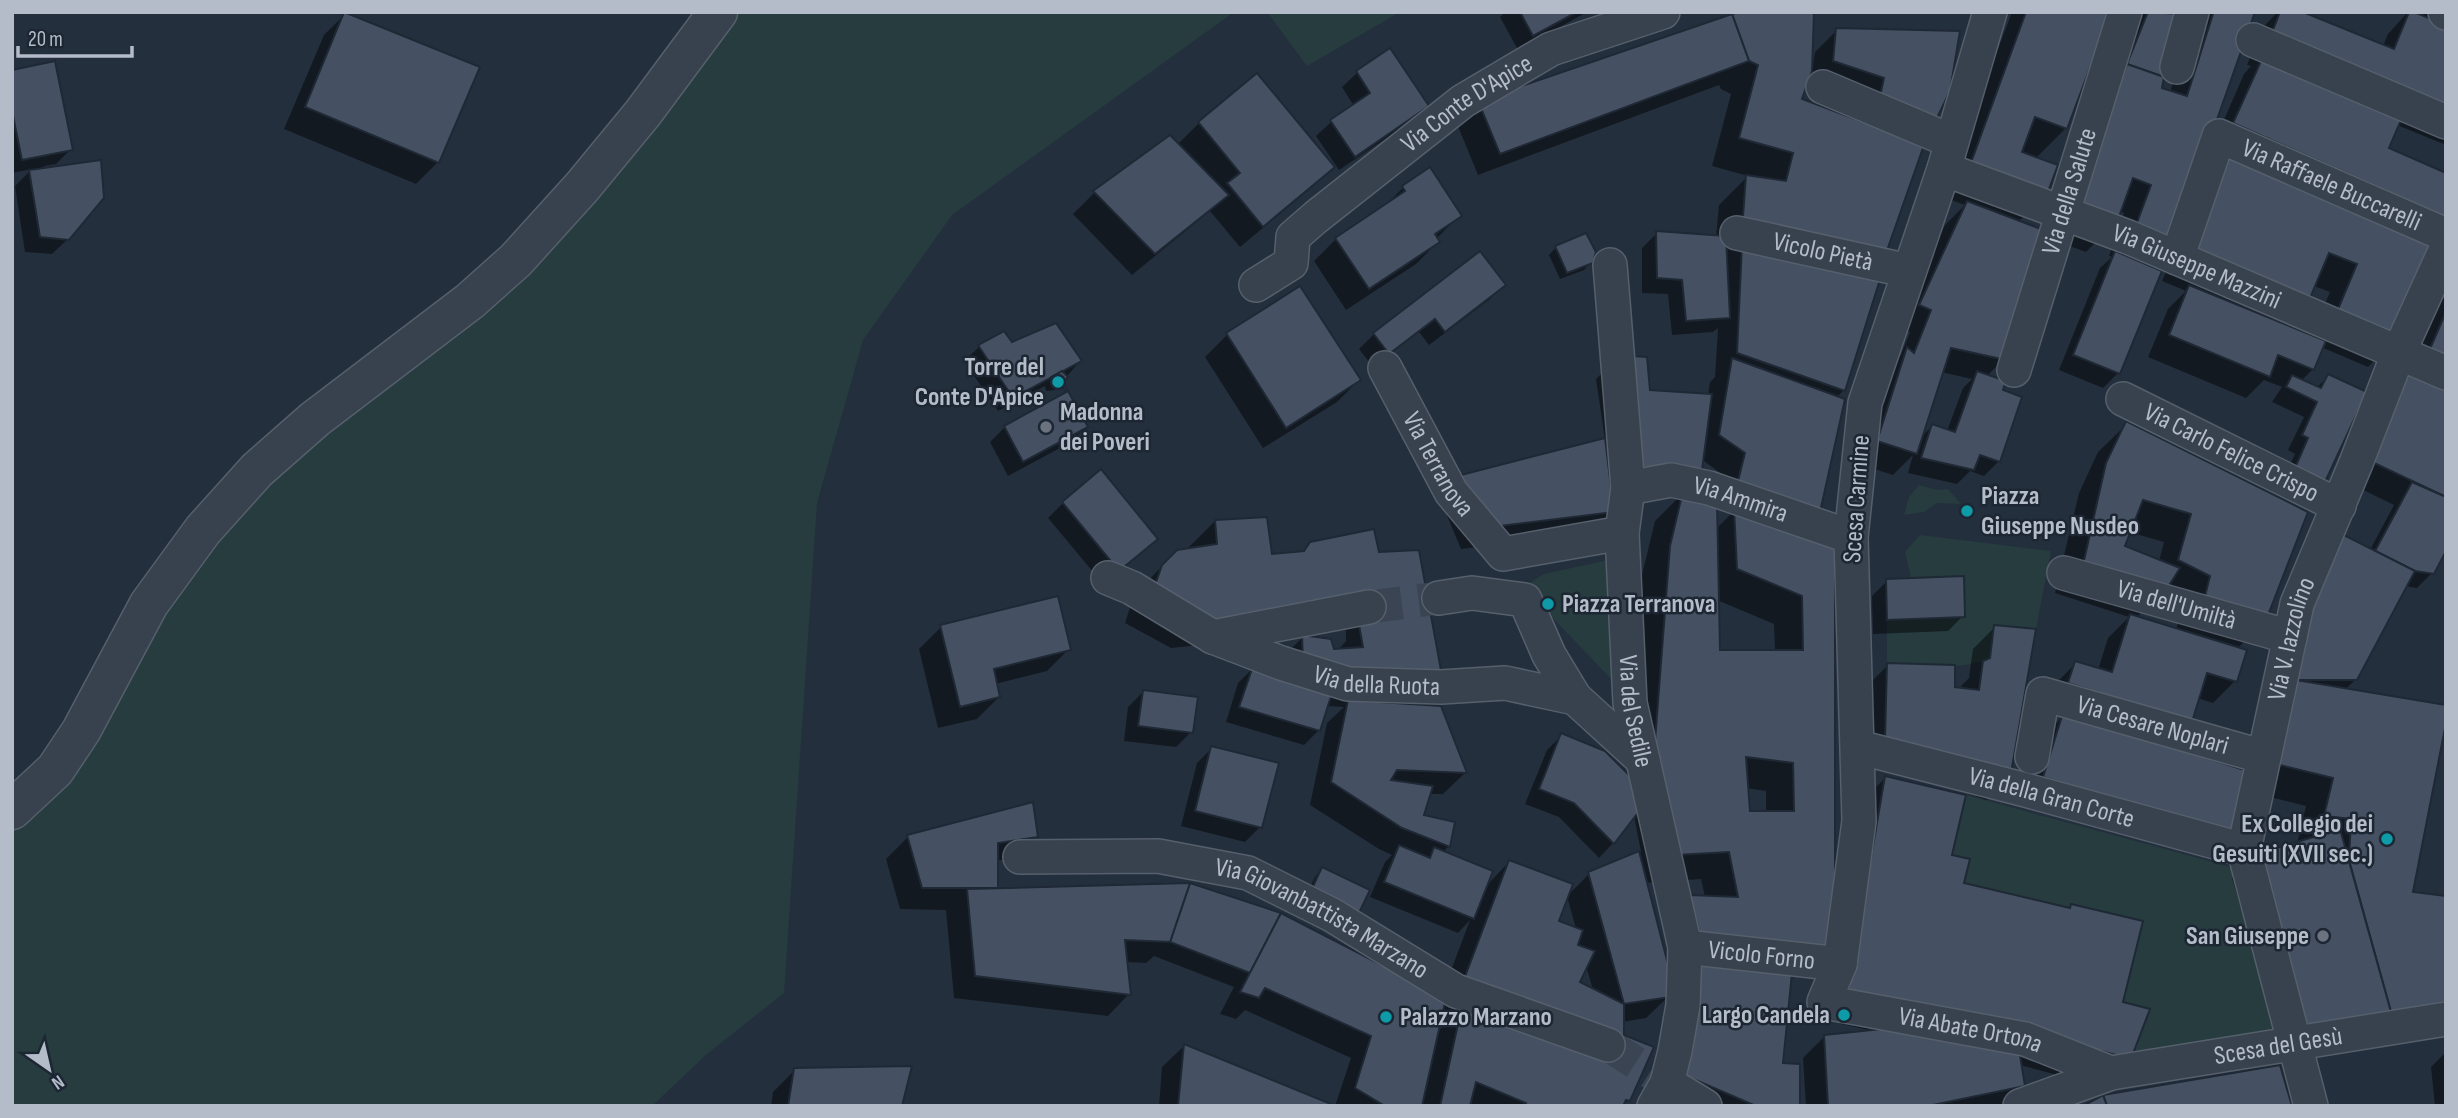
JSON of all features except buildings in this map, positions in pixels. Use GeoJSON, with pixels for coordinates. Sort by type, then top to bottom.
{"type":"FeatureCollection","features":[{"type":"Feature","properties":{"kind":"street"},"geometry":{"type":"LineString","coordinates":[[12,810],[55,770],[81,731],[149,604],[203,530],[257,470],[315,419],[470,301],[516,260],[582,187],[643,113],[718,12]]}},
{"type":"Feature","properties":{"kind":"street","name":"Via Conte D'Apice"},"geometry":{"type":"LineString","coordinates":[[1256,285],[1291,263],[1293,237],[1463,101],[1551,49],[1663,12]]}},
{"type":"Feature","properties":{"kind":"street","name":"Scesa Carmine"},"geometry":{"type":"LineString","coordinates":[[1824,1002],[1840,964],[1859,821],[1851,537],[1864,403],[1948,155],[1990,12]]}},
{"type":"Feature","properties":{"kind":"street","name":"Via della Salute"},"geometry":{"type":"LineString","coordinates":[[2014,370],[2125,12]]}},
{"type":"Feature","properties":{"kind":"street"},"geometry":{"type":"LineString","coordinates":[[2177,67],[2192,12]]}},
{"type":"Feature","properties":{"kind":"street"},"geometry":{"type":"LineString","coordinates":[[2253,40],[2446,122]]}},
{"type":"Feature","properties":{"kind":"street","name":"Via Giuseppe Mazzini"},"geometry":{"type":"LineString","coordinates":[[1823,87],[2064,214],[2177,258],[2446,373]]}},
{"type":"Feature","properties":{"kind":"street","name":"Via Raffaele Buccarelli"},"geometry":{"type":"LineString","coordinates":[[2177,258],[2219,135],[2446,234]]}},
{"type":"Feature","properties":{"kind":"street","name":"Vicolo Pietà"},"geometry":{"type":"LineString","coordinates":[[1737,233],[1909,271]]}},
{"type":"Feature","properties":{"kind":"street","name":"Via V. Iazzolino"},"geometry":{"type":"LineString","coordinates":[[2311,1106],[2244,850],[2297,604],[2339,506],[2399,352],[2446,249]]}},
{"type":"Feature","properties":{"kind":"street","name":"Via del Sedile"},"geometry":{"type":"LineString","coordinates":[[1610,265],[1628,488],[1622,533],[1630,703],[1685,947],[1683,1004],[1660,1094]]}},
{"type":"Feature","properties":{"kind":"street","name":"Via Terranova"},"geometry":{"type":"LineString","coordinates":[[1385,368],[1451,492],[1503,554],[1622,533]]}},
{"type":"Feature","properties":{"kind":"street","name":"Via Carlo Felice Crispo"},"geometry":{"type":"LineString","coordinates":[[2123,399],[2339,506]]}},
{"type":"Feature","properties":{"kind":"street","name":"Via Ammira"},"geometry":{"type":"LineString","coordinates":[[1628,488],[1671,481],[1709,488],[1851,537]]}},
{"type":"Feature","properties":{"kind":"street","name":"Via dell'Umiltà"},"geometry":{"type":"LineString","coordinates":[[2064,573],[2290,637]]}},
{"type":"Feature","properties":{"kind":"street","name":"Via della Ruota"},"geometry":{"type":"LineString","coordinates":[[1108,578],[1132,588],[1213,637],[1348,684],[1441,687],[1505,683],[1575,698]]}},
{"type":"Feature","properties":{"kind":"street"},"geometry":{"type":"LineString","coordinates":[[1438,598],[1472,593],[1525,600],[1549,655],[1575,698],[1643,760]]}},
{"type":"Feature","properties":{"kind":"street"},"geometry":{"type":"LineString","coordinates":[[1213,637],[1369,607]]}},
{"type":"Feature","properties":{"kind":"street","name":"Via Cesare Noplari"},"geometry":{"type":"LineString","coordinates":[[2032,757],[2043,694],[2264,757]]}},
{"type":"Feature","properties":{"kind":"street","name":"Via della Gran Corte"},"geometry":{"type":"LineString","coordinates":[[1858,747],[2244,850]]}},
{"type":"Feature","properties":{"kind":"street","name":"Via Giovanbattista Marzano"},"geometry":{"type":"LineString","coordinates":[[1020,857],[1158,856],[1248,873],[1332,915],[1456,990],[1608,1045]]}},
{"type":"Feature","properties":{"kind":"street","name":"Vicolo Forno"},"geometry":{"type":"LineString","coordinates":[[1685,947],[1840,964]]}},
{"type":"Feature","properties":{"kind":"street","name":"Via Abate Ortona"},"geometry":{"type":"LineString","coordinates":[[1824,1002],[2025,1039],[2111,1073]]}},
{"type":"Feature","properties":{"kind":"street","name":"Scesa del Gesù"},"geometry":{"type":"LineString","coordinates":[[2020,1106],[2111,1073],[2446,1019]]}},
{"type":"Feature","properties":{"kind":"street"},"geometry":{"type":"LineString","coordinates":[[1660,1094],[1705,1106]]}},
{"type":"Feature","properties":{"kind":"green space"},"geometry":{"type":"Polygon","coordinates":[[[718,12],[1234,12],[952,215],[863,340],[817,503],[784,993],[707,1054],[652,1106],[12,1106],[12,810],[203,530],[470,301],[718,12]]]}},
{"type":"Feature","properties":{"kind":"green space"},"geometry":{"type":"Polygon","coordinates":[[[1267,12],[1400,12],[1307,66],[1267,12]]]}},
{"type":"Feature","properties":{"kind":"green space"},"geometry":{"type":"Polygon","coordinates":[[[1919,485],[1937,490],[1948,489],[1961,504],[1937,503],[1924,512],[1904,515],[1909,497],[1919,485]]]}},
{"type":"Feature","properties":{"kind":"green space"},"geometry":{"type":"Polygon","coordinates":[[[1920,535],[2051,551],[2036,629],[1994,625],[1990,658],[1966,665],[1887,663],[1887,620],[1965,617],[1964,576],[1911,578],[1905,552],[1920,535]]]}},
{"type":"Feature","properties":{"kind":"green space"},"geometry":{"type":"Polygon","coordinates":[[[1613,559],[1617,685],[1523,587],[1544,574],[1613,559]]]}},
{"type":"Feature","properties":{"kind":"green space"},"geometry":{"type":"Polygon","coordinates":[[[1966,795],[2235,868],[2279,1033],[2131,1059],[2150,1009],[2123,1002],[2143,921],[2072,904],[2070,908],[1964,883],[1970,859],[1952,855],[1966,795]]]}},
{"type":"Feature","properties":{"kind":"tunnel"},"geometry":{"type":"LineString","coordinates":[[1369,607],[1439,598]]}},
{"type":"Feature","properties":{"kind":"tunnel"},"geometry":{"type":"LineString","coordinates":[[1608,1045],[1667,1083]]}},
{"type":"Feature","properties":{"kind":"place","name":"Torre del Conte D'Apice"},"geometry":{"type":"Point","coordinates":[1058,382]}},
{"type":"Feature","properties":{"kind":"place","name":"Madonna dei Poveri"},"geometry":{"type":"Point","coordinates":[1046,427]}},
{"type":"Feature","properties":{"kind":"place","name":"Piazza Giuseppe Nusdeo"},"geometry":{"type":"Point","coordinates":[1967,511]}},
{"type":"Feature","properties":{"kind":"place","name":"Piazza Terranova"},"geometry":{"type":"Point","coordinates":[1548,604]}},
{"type":"Feature","properties":{"kind":"place","name":"Ex Collegio dei Gesuiti (XVII sec.)"},"geometry":{"type":"Point","coordinates":[2387,839]}},
{"type":"Feature","properties":{"kind":"place","name":"San Giuseppe"},"geometry":{"type":"Point","coordinates":[2323,936]}},
{"type":"Feature","properties":{"kind":"place","name":"Largo Candela"},"geometry":{"type":"Point","coordinates":[1844,1015]}},
{"type":"Feature","properties":{"kind":"place","name":"Palazzo Marzano"},"geometry":{"type":"Point","coordinates":[1386,1017]}}]}
